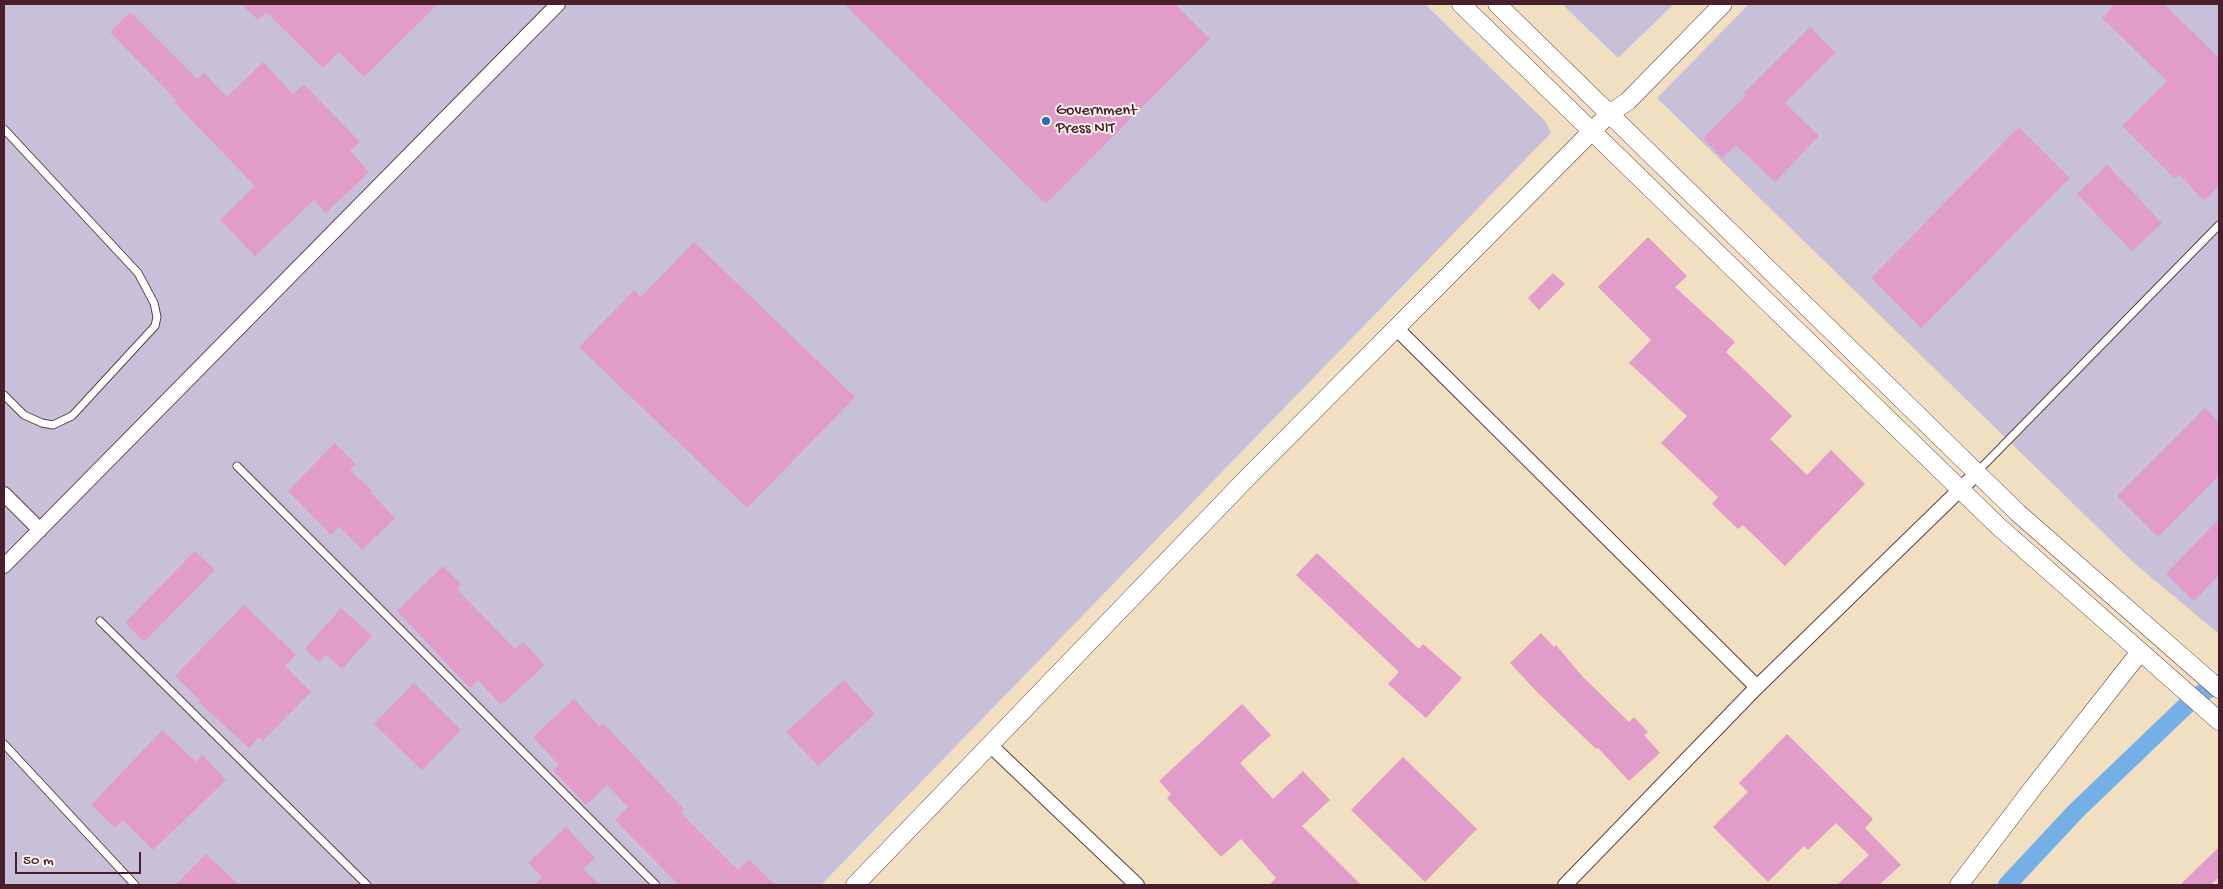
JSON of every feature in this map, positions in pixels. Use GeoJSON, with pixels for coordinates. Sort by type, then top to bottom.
{"type":"FeatureCollection","features":[{"type":"Feature","properties":{"kind":"street"},"geometry":{"type":"LineString","coordinates":[[4,566],[558,4]]}},
{"type":"Feature","properties":{"kind":"street"},"geometry":{"type":"LineString","coordinates":[[1461,4],[1998,526],[2219,721]]}},
{"type":"Feature","properties":{"kind":"street"},"geometry":{"type":"LineString","coordinates":[[1497,4],[2018,513],[2219,689]]}},
{"type":"Feature","properties":{"kind":"street"},"geometry":{"type":"LineString","coordinates":[[855,885],[1246,478],[1608,114],[1628,101],[1723,4]]}},
{"type":"Feature","properties":{"kind":"street"},"geometry":{"type":"LineString","coordinates":[[1396,328],[1757,687]]}},
{"type":"Feature","properties":{"kind":"street"},"geometry":{"type":"LineString","coordinates":[[1565,885],[1757,687],[1977,473]]}},
{"type":"Feature","properties":{"kind":"street"},"geometry":{"type":"LineString","coordinates":[[4,494],[40,530]]}},
{"type":"Feature","properties":{"kind":"street"},"geometry":{"type":"LineString","coordinates":[[1959,885],[2140,652]]}},
{"type":"Feature","properties":{"kind":"street"},"geometry":{"type":"LineString","coordinates":[[990,745],[1137,885]]}},
{"type":"Feature","properties":{"kind":"lane"},"geometry":{"type":"LineString","coordinates":[[4,129],[138,273],[154,303],[157,317],[155,326],[72,416],[52,425],[42,423],[24,415],[4,396]]}},
{"type":"Feature","properties":{"kind":"lane"},"geometry":{"type":"LineString","coordinates":[[1977,473],[2219,225]]}},
{"type":"Feature","properties":{"kind":"lane"},"geometry":{"type":"LineString","coordinates":[[237,466],[656,885]]}},
{"type":"Feature","properties":{"kind":"lane"},"geometry":{"type":"LineString","coordinates":[[100,620],[367,885]]}},
{"type":"Feature","properties":{"kind":"lane"},"geometry":{"type":"LineString","coordinates":[[4,744],[135,885]]}},
{"type":"Feature","properties":{"kind":"shaded area"},"geometry":{"type":"Polygon","coordinates":[[[4,4],[1425,4],[1545,121],[1551,133],[821,885],[4,885],[4,4]]]}},
{"type":"Feature","properties":{"kind":"shaded area"},"geometry":{"type":"Polygon","coordinates":[[[1562,4],[1674,4],[1618,58],[1562,4]]]}},
{"type":"Feature","properties":{"kind":"shaded area"},"geometry":{"type":"Polygon","coordinates":[[[1749,4],[2219,4],[2219,634],[2134,563],[1657,98],[1749,4]]]}},
{"type":"Feature","properties":{"kind":"building"},"geometry":{"type":"Polygon","coordinates":[[[241,4],[438,4],[364,77],[339,52],[323,68],[266,12],[258,20],[241,4]]]}},
{"type":"Feature","properties":{"kind":"building","name":"Government Press NIT"},"geometry":{"type":"Polygon","coordinates":[[[844,4],[1175,4],[1210,39],[1046,204],[844,4]]]}},
{"type":"Feature","properties":{"kind":"building"},"geometry":{"type":"Polygon","coordinates":[[[2115,4],[2164,4],[2219,58],[2219,186],[2204,201],[2179,174],[2175,179],[2122,126],[2167,81],[2102,18],[2115,4]]]}},
{"type":"Feature","properties":{"kind":"building"},"geometry":{"type":"Polygon","coordinates":[[[130,12],[197,79],[204,73],[227,97],[263,62],[293,94],[304,84],[360,142],[350,151],[369,172],[326,213],[314,200],[255,256],[220,220],[255,186],[110,32],[130,12]]]}},
{"type":"Feature","properties":{"kind":"building"},"geometry":{"type":"Polygon","coordinates":[[[1810,27],[1835,53],[1785,103],[1819,136],[1775,182],[1736,145],[1722,158],[1703,138],[1746,96],[1744,93],[1810,27]]]}},
{"type":"Feature","properties":{"kind":"building"},"geometry":{"type":"Polygon","coordinates":[[[2019,127],[2070,178],[1921,328],[1871,278],[2019,127]]]}},
{"type":"Feature","properties":{"kind":"building"},"geometry":{"type":"Polygon","coordinates":[[[2107,165],[2162,223],[2132,251],[2077,194],[2107,165]]]}},
{"type":"Feature","properties":{"kind":"building"},"geometry":{"type":"Polygon","coordinates":[[[1648,237],[1687,276],[1675,287],[1735,342],[1726,352],[1792,416],[1770,439],[1807,475],[1831,450],[1865,484],[1785,566],[1743,525],[1738,529],[1712,504],[1718,497],[1661,443],[1687,416],[1629,363],[1651,340],[1598,287],[1648,237]]]}},
{"type":"Feature","properties":{"kind":"building"},"geometry":{"type":"Polygon","coordinates":[[[694,242],[855,397],[747,508],[579,347],[634,290],[641,297],[694,242]]]}},
{"type":"Feature","properties":{"kind":"building"},"geometry":{"type":"Polygon","coordinates":[[[1553,273],[1565,284],[1539,310],[1528,298],[1553,273]]]}},
{"type":"Feature","properties":{"kind":"building"},"geometry":{"type":"Polygon","coordinates":[[[2205,408],[2219,422],[2219,476],[2158,537],[2117,496],[2205,408]]]}},
{"type":"Feature","properties":{"kind":"building"},"geometry":{"type":"Polygon","coordinates":[[[335,443],[356,464],[350,470],[372,491],[371,493],[395,518],[362,550],[339,526],[331,535],[288,491],[335,443]]]}},
{"type":"Feature","properties":{"kind":"building"},"geometry":{"type":"Polygon","coordinates":[[[2219,519],[2219,575],[2194,601],[2166,574],[2219,519]]]}},
{"type":"Feature","properties":{"kind":"building"},"geometry":{"type":"Polygon","coordinates":[[[195,551],[215,570],[144,642],[125,623],[195,551]]]}},
{"type":"Feature","properties":{"kind":"building"},"geometry":{"type":"Polygon","coordinates":[[[1317,553],[1419,649],[1423,644],[1462,678],[1426,718],[1388,684],[1399,672],[1296,575],[1317,553]]]}},
{"type":"Feature","properties":{"kind":"building"},"geometry":{"type":"Polygon","coordinates":[[[443,566],[461,584],[457,589],[515,649],[523,642],[545,665],[501,705],[478,680],[470,688],[397,611],[443,566]]]}},
{"type":"Feature","properties":{"kind":"building"},"geometry":{"type":"Polygon","coordinates":[[[244,605],[296,655],[285,666],[311,692],[263,741],[259,737],[249,748],[199,702],[201,701],[175,676],[244,605]]]}},
{"type":"Feature","properties":{"kind":"building"},"geometry":{"type":"Polygon","coordinates":[[[341,608],[372,636],[342,669],[326,655],[319,662],[305,649],[341,608]]]}},
{"type":"Feature","properties":{"kind":"building"},"geometry":{"type":"Polygon","coordinates":[[[1541,633],[1554,647],[1556,645],[1582,676],[1629,722],[1634,717],[1648,732],[1644,735],[1660,753],[1629,781],[1598,748],[1596,749],[1538,693],[1510,663],[1541,633]]]}},
{"type":"Feature","properties":{"kind":"building"},"geometry":{"type":"Polygon","coordinates":[[[844,680],[875,714],[818,766],[786,732],[844,680]]]}},
{"type":"Feature","properties":{"kind":"building"},"geometry":{"type":"Polygon","coordinates":[[[414,683],[461,730],[422,770],[374,724],[414,683]]]}},
{"type":"Feature","properties":{"kind":"building"},"geometry":{"type":"Polygon","coordinates":[[[574,699],[600,727],[603,723],[684,809],[681,813],[738,870],[749,859],[775,885],[679,885],[615,820],[628,807],[607,785],[586,805],[553,770],[559,765],[533,737],[574,699]]]}},
{"type":"Feature","properties":{"kind":"building"},"geometry":{"type":"Polygon","coordinates":[[[1242,704],[1271,735],[1240,763],[1273,799],[1303,771],[1330,800],[1302,826],[1361,885],[1269,885],[1276,878],[1241,839],[1221,857],[1167,798],[1171,794],[1159,781],[1242,704]]]}},
{"type":"Feature","properties":{"kind":"building"},"geometry":{"type":"Polygon","coordinates":[[[162,730],[196,762],[202,755],[226,780],[153,850],[123,820],[115,828],[91,805],[162,730]]]}},
{"type":"Feature","properties":{"kind":"building"},"geometry":{"type":"Polygon","coordinates":[[[1787,734],[1873,819],[1865,828],[1901,865],[1879,885],[1837,885],[1869,855],[1836,823],[1808,850],[1804,846],[1768,882],[1713,827],[1748,792],[1739,783],[1787,734]]]}},
{"type":"Feature","properties":{"kind":"building"},"geometry":{"type":"Polygon","coordinates":[[[1403,757],[1477,829],[1425,882],[1351,810],[1403,757]]]}},
{"type":"Feature","properties":{"kind":"building"},"geometry":{"type":"Polygon","coordinates":[[[566,827],[595,858],[583,869],[600,885],[534,885],[542,877],[528,863],[566,827]]]}},
{"type":"Feature","properties":{"kind":"building"},"geometry":{"type":"Polygon","coordinates":[[[2219,847],[2219,877],[2211,885],[2180,885],[2219,847]]]}},
{"type":"Feature","properties":{"kind":"building"},"geometry":{"type":"Polygon","coordinates":[[[206,854],[239,885],[175,885],[206,854]]]}},
{"type":"Feature","properties":{"kind":"waterway"},"geometry":{"type":"LineString","coordinates":[[2007,885],[2076,811],[2194,698],[2219,683]]}},
{"type":"Feature","properties":{"kind":"place","name":"Government Press NIT"},"geometry":{"type":"Point","coordinates":[1046,121]}}]}
